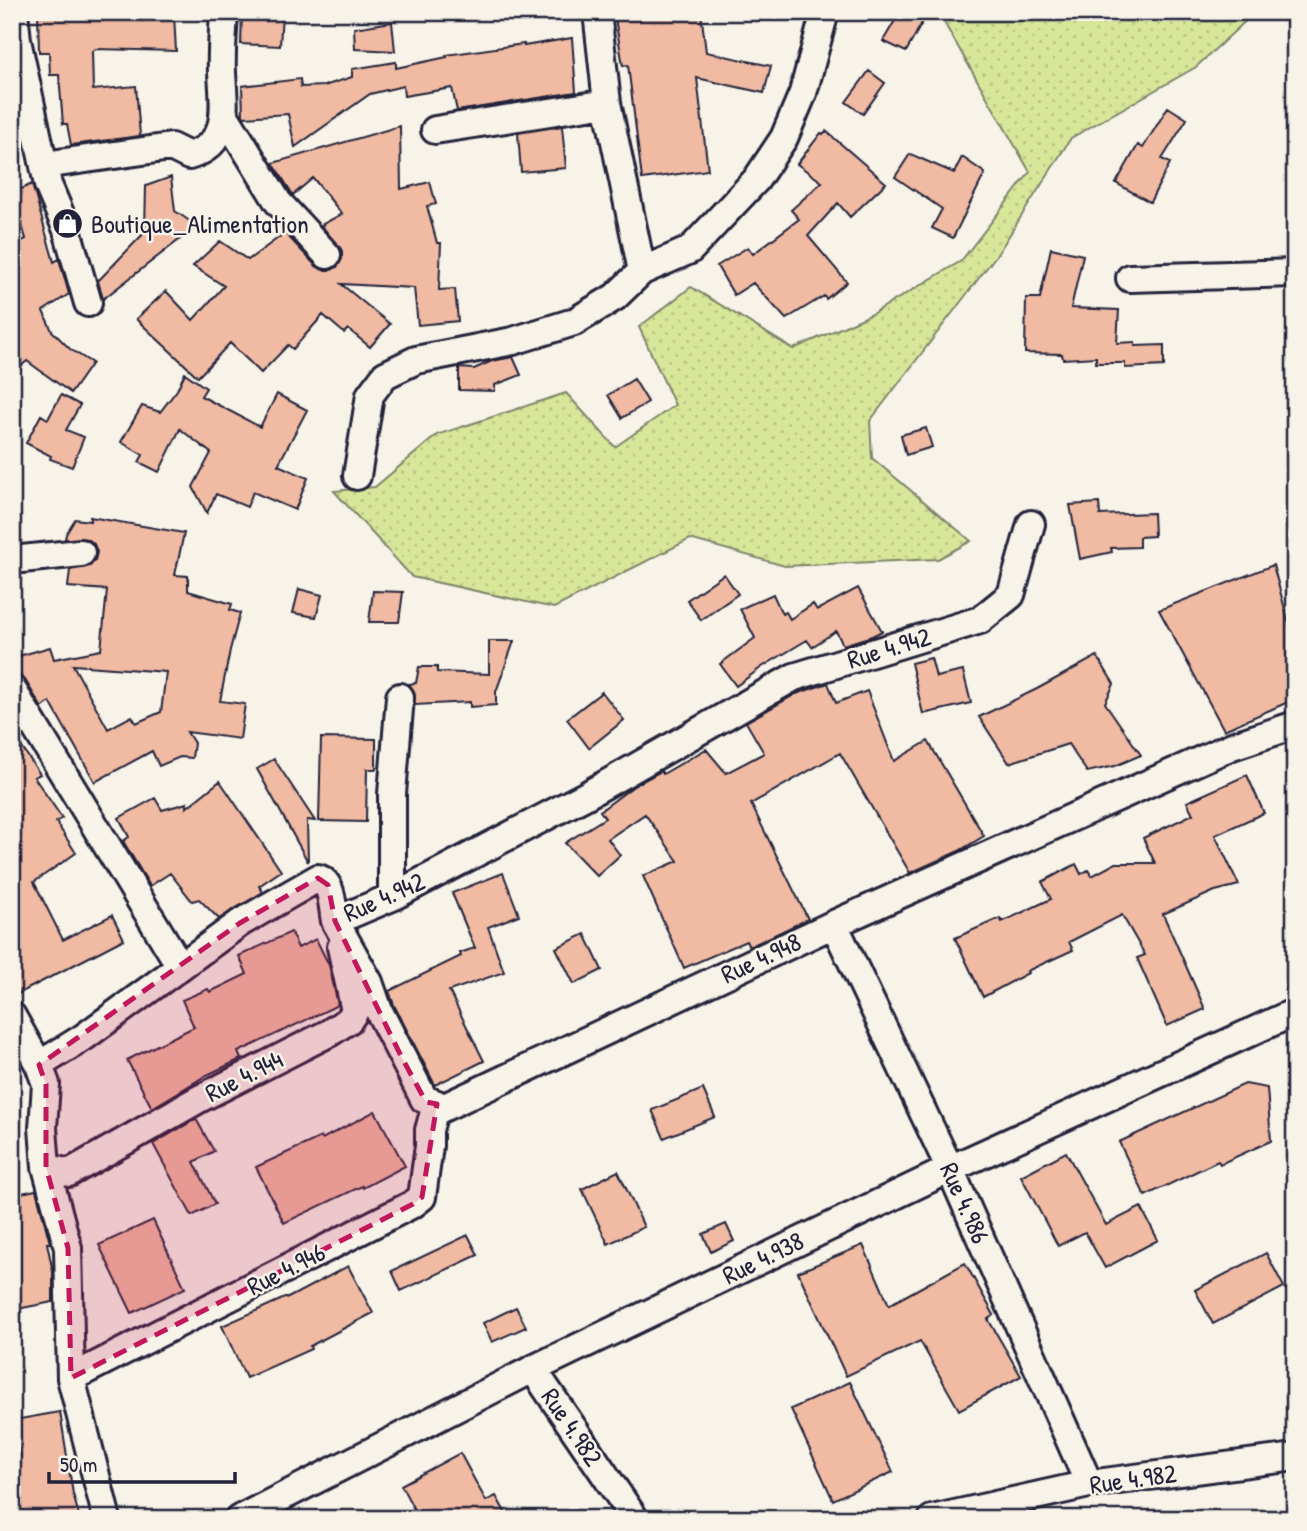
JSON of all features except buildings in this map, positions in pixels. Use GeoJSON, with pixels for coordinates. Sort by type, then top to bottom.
{"type":"FeatureCollection","features":[{"type":"Feature","properties":{"kind":"street"},"geometry":{"type":"LineString","coordinates":[[14,12],[17,40],[52,198],[67,230],[88,303]]}},
{"type":"Feature","properties":{"kind":"street"},"geometry":{"type":"LineString","coordinates":[[44,165],[171,147],[189,156],[204,152],[219,132],[224,114],[224,12]]}},
{"type":"Feature","properties":{"kind":"street"},"geometry":{"type":"LineString","coordinates":[[597,12],[607,103],[642,271]]}},
{"type":"Feature","properties":{"kind":"street"},"geometry":{"type":"LineString","coordinates":[[357,476],[370,395],[386,375],[416,360],[513,341],[574,322],[615,297],[642,271],[690,250],[756,180],[785,138],[803,93],[825,12]]}},
{"type":"Feature","properties":{"kind":"street"},"geometry":{"type":"LineString","coordinates":[[435,130],[607,103]]}},
{"type":"Feature","properties":{"kind":"street"},"geometry":{"type":"LineString","coordinates":[[224,114],[278,202],[327,256]]}},
{"type":"Feature","properties":{"kind":"street"},"geometry":{"type":"LineString","coordinates":[[1130,278],[1295,273]]}},
{"type":"Feature","properties":{"kind":"street","name":"Rue 4.942"},"geometry":{"type":"LineString","coordinates":[[39,1065],[84,1037],[240,923],[318,878],[324,880],[328,886],[335,921],[392,897],[585,796],[794,677],[981,620],[1011,595],[1031,524]]}},
{"type":"Feature","properties":{"kind":"street"},"geometry":{"type":"LineString","coordinates":[[12,560],[80,553]]}},
{"type":"Feature","properties":{"kind":"street"},"geometry":{"type":"LineString","coordinates":[[12,689],[180,966]]}},
{"type":"Feature","properties":{"kind":"street"},"geometry":{"type":"LineString","coordinates":[[392,897],[392,794],[400,697]]}},
{"type":"Feature","properties":{"kind":"street","name":"Rue 4.948"},"geometry":{"type":"LineString","coordinates":[[434,1112],[834,924],[1232,746],[1295,725]]}},
{"type":"Feature","properties":{"kind":"street"},"geometry":{"type":"LineString","coordinates":[[335,921],[369,982],[379,1011],[424,1099],[437,1104],[434,1112]]}},
{"type":"Feature","properties":{"kind":"street","name":"Rue 4.944"},"geometry":{"type":"LineString","coordinates":[[47,1167],[69,1173],[199,1099],[329,1033],[349,1020],[355,1011],[335,921]]}},
{"type":"Feature","properties":{"kind":"street","name":"Rue 4.986"},"geometry":{"type":"LineString","coordinates":[[834,924],[950,1169],[1089,1484]]}},
{"type":"Feature","properties":{"kind":"street","name":"Rue 4.938"},"geometry":{"type":"LineString","coordinates":[[239,1519],[533,1369],[950,1169],[1295,1012]]}},
{"type":"Feature","properties":{"kind":"street"},"geometry":{"type":"LineString","coordinates":[[12,1016],[39,1065],[46,1084],[43,1128],[47,1167],[68,1248],[71,1378],[107,1519]]}},
{"type":"Feature","properties":{"kind":"street","name":"Rue 4.946"},"geometry":{"type":"LineString","coordinates":[[71,1378],[413,1204],[422,1197],[429,1130],[434,1112]]}},
{"type":"Feature","properties":{"kind":"street","name":"Rue 4.982"},"geometry":{"type":"LineString","coordinates":[[533,1369],[635,1519]]}},
{"type":"Feature","properties":{"kind":"street","name":"Rue 4.982"},"geometry":{"type":"LineString","coordinates":[[932,1519],[1089,1484],[1295,1457]]}},
{"type":"Feature","properties":{"kind":"highlighted area"},"geometry":{"type":"Polygon","coordinates":[[[318,878],[328,885],[335,921],[401,1056],[426,1102],[437,1104],[422,1197],[71,1378],[68,1248],[46,1167],[46,1084],[39,1065],[240,923],[318,878]]]}},
{"type":"Feature","properties":{"kind":"green space"},"geometry":{"type":"Polygon","coordinates":[[[938,12],[1249,12],[1250,17],[1196,67],[1071,138],[998,253],[870,421],[872,458],[971,541],[938,559],[785,566],[690,539],[554,608],[412,577],[334,491],[375,487],[437,435],[566,393],[615,447],[675,405],[639,327],[691,287],[793,349],[870,315],[961,261],[1030,172],[938,12]]]}},
{"type":"Feature","properties":{"kind":"place","name":"Boutique_Alimentation"},"geometry":{"type":"Point","coordinates":[68,224]}}]}
